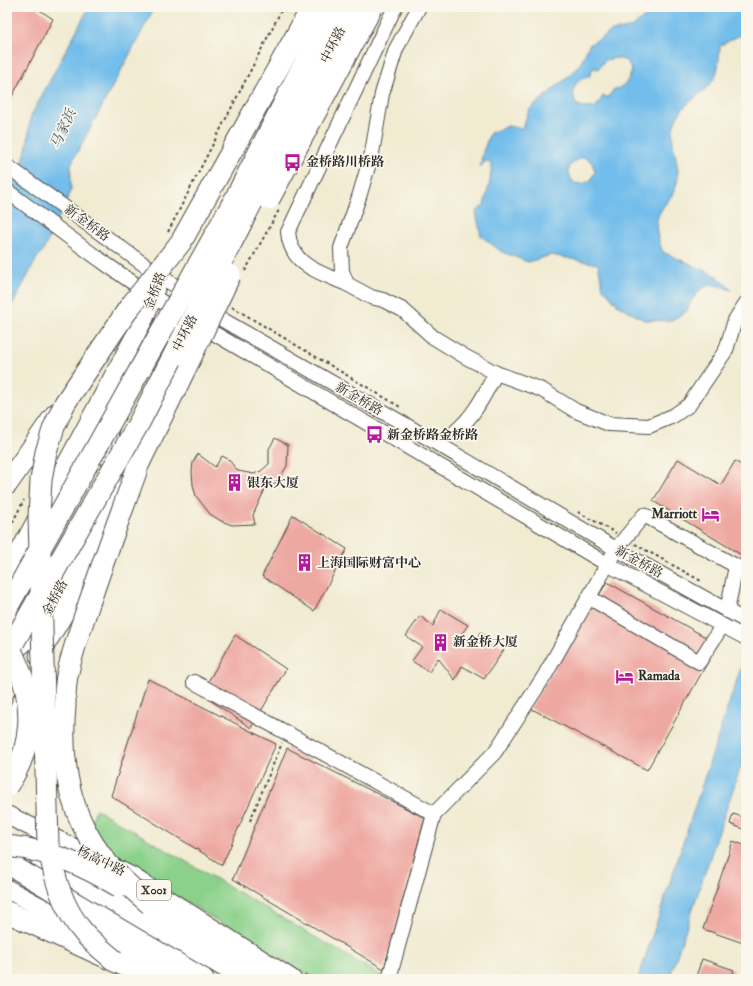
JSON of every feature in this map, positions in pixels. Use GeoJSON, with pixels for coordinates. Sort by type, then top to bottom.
{"type":"FeatureCollection","features":[{"type":"Feature","properties":{"kind":"highway"},"geometry":{"type":"LineString","coordinates":[[7,484],[129,308],[181,242],[312,7]]}},
{"type":"Feature","properties":{"kind":"highway","name":"中环路"},"geometry":{"type":"LineString","coordinates":[[7,608],[235,199],[333,7]]}},
{"type":"Feature","properties":{"kind":"highway","name":"中环路"},"geometry":{"type":"LineString","coordinates":[[8,653],[151,400],[352,7]]}},
{"type":"Feature","properties":{"kind":"highway"},"geometry":{"type":"LineString","coordinates":[[7,743],[45,643],[84,578],[110,521],[137,469],[239,255],[372,7]]}},
{"type":"Feature","properties":{"kind":"highway"},"geometry":{"type":"LineString","coordinates":[[151,400],[239,255]]}},
{"type":"Feature","properties":{"kind":"highway"},"geometry":{"type":"LineString","coordinates":[[78,382],[54,427],[46,452],[41,480],[39,543],[48,844],[53,872],[60,895],[71,915],[85,934],[115,961]]}},
{"type":"Feature","properties":{"kind":"highway"},"geometry":{"type":"LineString","coordinates":[[137,469],[81,628],[67,677],[63,723],[64,756],[68,785],[76,811],[88,836],[107,863],[126,884],[150,904]]}},
{"type":"Feature","properties":{"kind":"highway"},"geometry":{"type":"LineString","coordinates":[[7,786],[22,759],[29,733],[30,710],[25,680],[8,653]]}},
{"type":"Feature","properties":{"kind":"highway","name":"杨高中路"},"geometry":{"type":"LineString","coordinates":[[7,837],[246,979]]}},
{"type":"Feature","properties":{"kind":"highway"},"geometry":{"type":"LineString","coordinates":[[7,846],[33,849],[64,858],[97,873],[150,904],[269,979]]}},
{"type":"Feature","properties":{"kind":"highway"},"geometry":{"type":"LineString","coordinates":[[7,863],[203,979]]}},
{"type":"Feature","properties":{"kind":"highway"},"geometry":{"type":"LineString","coordinates":[[7,912],[154,979]]}},
{"type":"Feature","properties":{"kind":"main road","name":"金桥路"},"geometry":{"type":"LineString","coordinates":[[160,276],[241,116],[301,7]]}},
{"type":"Feature","properties":{"kind":"main road"},"geometry":{"type":"LineString","coordinates":[[193,321],[197,300],[284,152],[363,7]]}},
{"type":"Feature","properties":{"kind":"main road"},"geometry":{"type":"LineString","coordinates":[[110,459],[109,431],[112,417],[164,318],[159,300],[166,291],[160,276]]}},
{"type":"Feature","properties":{"kind":"main road","name":"金桥路"},"geometry":{"type":"LineString","coordinates":[[7,575],[145,316],[159,300]]}},
{"type":"Feature","properties":{"kind":"main road","name":"金桥路"},"geometry":{"type":"LineString","coordinates":[[8,653],[110,459],[193,321]]}},
{"type":"Feature","properties":{"kind":"main road","name":"金桥路"},"geometry":{"type":"LineString","coordinates":[[8,653],[32,636],[43,621],[193,321]]}},
{"type":"Feature","properties":{"kind":"main road","name":"杨高中路"},"geometry":{"type":"LineString","coordinates":[[7,815],[131,876],[292,979]]}},
{"type":"Feature","properties":{"kind":"main road"},"geometry":{"type":"LineString","coordinates":[[7,889],[175,979]]}},
{"type":"Feature","properties":{"kind":"street"},"geometry":{"type":"LineString","coordinates":[[395,7],[288,232],[289,245],[296,258],[319,272],[347,284],[371,297],[383,300],[403,310],[433,336],[464,356],[496,373],[542,390],[576,411],[609,424],[649,426],[673,416],[689,405],[726,350],[735,320],[746,303]]}},
{"type":"Feature","properties":{"kind":"street"},"geometry":{"type":"LineString","coordinates":[[347,284],[342,271],[341,248],[359,197],[372,153],[384,86],[396,49],[419,7]]}},
{"type":"Feature","properties":{"kind":"street","name":"新金桥路"},"geometry":{"type":"LineString","coordinates":[[7,166],[160,276],[197,300],[216,316],[404,424],[616,549],[744,620]]}},
{"type":"Feature","properties":{"kind":"street","name":"新金桥路"},"geometry":{"type":"LineString","coordinates":[[7,191],[159,300],[193,321],[607,564],[741,635]]}},
{"type":"Feature","properties":{"kind":"street"},"geometry":{"type":"LineString","coordinates":[[456,431],[468,422],[475,412],[496,373]]}},
{"type":"Feature","properties":{"kind":"street"},"geometry":{"type":"LineString","coordinates":[[389,979],[434,814],[495,752],[545,675],[590,598],[616,549],[644,515],[736,566],[727,611]]}},
{"type":"Feature","properties":{"kind":"street"},"geometry":{"type":"LineString","coordinates":[[590,598],[699,662],[722,626]]}},
{"type":"Feature","properties":{"kind":"street"},"geometry":{"type":"LineString","coordinates":[[194,682],[434,814]]}},
{"type":"Feature","properties":{"kind":"path"},"geometry":{"type":"LineString","coordinates":[[167,233],[283,7]]}},
{"type":"Feature","properties":{"kind":"path"},"geometry":{"type":"LineString","coordinates":[[226,304],[408,412]]}},
{"type":"Feature","properties":{"kind":"path"},"geometry":{"type":"LineString","coordinates":[[577,511],[704,583]]}},
{"type":"Feature","properties":{"kind":"path"},"geometry":{"type":"LineString","coordinates":[[250,821],[286,733]]}},
{"type":"Feature","properties":{"kind":"green space"},"geometry":{"type":"Polygon","coordinates":[[[96,809],[387,979],[314,979],[85,841],[96,809]]]}},
{"type":"Feature","properties":{"kind":"water","name":"马家浜"},"geometry":{"type":"Polygon","coordinates":[[[89,7],[155,7],[71,164],[71,189],[68,197],[44,249],[37,258],[7,315],[7,194],[18,175],[24,159],[31,116],[89,7]]]}},
{"type":"Feature","properties":{"kind":"water"},"geometry":{"type":"Polygon","coordinates":[[[656,7],[746,7],[746,35],[738,36],[720,46],[716,76],[704,91],[686,106],[677,117],[673,131],[673,143],[678,168],[676,185],[673,194],[659,215],[656,224],[663,252],[717,276],[732,290],[715,285],[702,288],[696,295],[687,311],[670,321],[644,320],[618,305],[603,288],[598,264],[551,255],[528,262],[502,252],[481,236],[476,212],[484,205],[490,181],[492,164],[486,161],[480,167],[483,152],[490,133],[508,126],[522,129],[529,110],[570,75],[582,61],[589,45],[612,31],[633,27],[656,7]],[[616,58],[605,60],[598,69],[593,68],[589,77],[584,78],[577,83],[574,91],[574,99],[576,104],[585,108],[596,107],[603,96],[609,97],[613,90],[625,84],[632,71],[627,61],[616,58]],[[584,157],[572,164],[570,167],[569,174],[574,183],[583,184],[591,180],[595,172],[592,162],[584,157]]]}},
{"type":"Feature","properties":{"kind":"water"},"geometry":{"type":"Polygon","coordinates":[[[746,652],[746,751],[669,979],[638,979],[746,652]]]}},
{"type":"Feature","properties":{"kind":"building"},"geometry":{"type":"Polygon","coordinates":[[[7,7],[35,7],[53,19],[7,106],[7,7]]]}},
{"type":"Feature","properties":{"kind":"building","name":"银东大厦"},"geometry":{"type":"Polygon","coordinates":[[[275,438],[288,445],[287,466],[278,481],[265,489],[253,515],[255,524],[232,525],[221,521],[210,514],[196,496],[193,485],[193,462],[198,454],[215,467],[222,456],[228,459],[238,471],[254,474],[261,471],[269,464],[269,449],[275,438]]]}},
{"type":"Feature","properties":{"kind":"building","name":"Marriott"},"geometry":{"type":"Polygon","coordinates":[[[678,459],[721,485],[735,461],[746,468],[746,550],[743,556],[653,501],[678,459]]]}},
{"type":"Feature","properties":{"kind":"building","name":"上海国际财富中心"},"geometry":{"type":"Polygon","coordinates":[[[293,515],[347,549],[314,611],[262,576],[293,515]]]}},
{"type":"Feature","properties":{"kind":"building","name":"Ramada"},"geometry":{"type":"Polygon","coordinates":[[[607,582],[718,644],[647,770],[530,708],[607,582]]]}},
{"type":"Feature","properties":{"kind":"building","name":"新金桥大厦"},"geometry":{"type":"Polygon","coordinates":[[[441,609],[468,625],[458,639],[474,645],[480,632],[505,648],[484,679],[462,666],[455,680],[438,658],[429,672],[412,661],[422,647],[406,636],[420,616],[433,626],[441,609]]]}},
{"type":"Feature","properties":{"kind":"building"},"geometry":{"type":"Polygon","coordinates":[[[235,635],[286,669],[251,728],[201,694],[235,635]]]}},
{"type":"Feature","properties":{"kind":"building"},"geometry":{"type":"Polygon","coordinates":[[[148,679],[276,744],[222,865],[111,796],[148,679]]]}},
{"type":"Feature","properties":{"kind":"building"},"geometry":{"type":"Polygon","coordinates":[[[287,748],[425,818],[384,969],[233,879],[287,748]]]}},
{"type":"Feature","properties":{"kind":"building"},"geometry":{"type":"Polygon","coordinates":[[[733,814],[746,818],[746,830],[730,824],[733,814]]]}},
{"type":"Feature","properties":{"kind":"building"},"geometry":{"type":"Polygon","coordinates":[[[733,841],[746,846],[746,944],[703,929],[733,841]]]}},
{"type":"Feature","properties":{"kind":"building"},"geometry":{"type":"Polygon","coordinates":[[[702,959],[734,970],[731,979],[695,979],[702,959]]]}},
{"type":"Feature","properties":{"kind":"place","name":"金桥路川桥路"},"geometry":{"type":"Point","coordinates":[293,162]}},
{"type":"Feature","properties":{"kind":"place","name":"新金桥路金桥路"},"geometry":{"type":"Point","coordinates":[374,435]}},
{"type":"Feature","properties":{"kind":"place","name":"银东大厦"},"geometry":{"type":"Point","coordinates":[234,483]}},
{"type":"Feature","properties":{"kind":"place","name":"Marriott"},"geometry":{"type":"Point","coordinates":[710,514]}},
{"type":"Feature","properties":{"kind":"place","name":"上海国际财富中心"},"geometry":{"type":"Point","coordinates":[304,563]}},
{"type":"Feature","properties":{"kind":"place","name":"新金桥大厦"},"geometry":{"type":"Point","coordinates":[440,642]}},
{"type":"Feature","properties":{"kind":"place","name":"Ramada"},"geometry":{"type":"Point","coordinates":[625,676]}}]}
